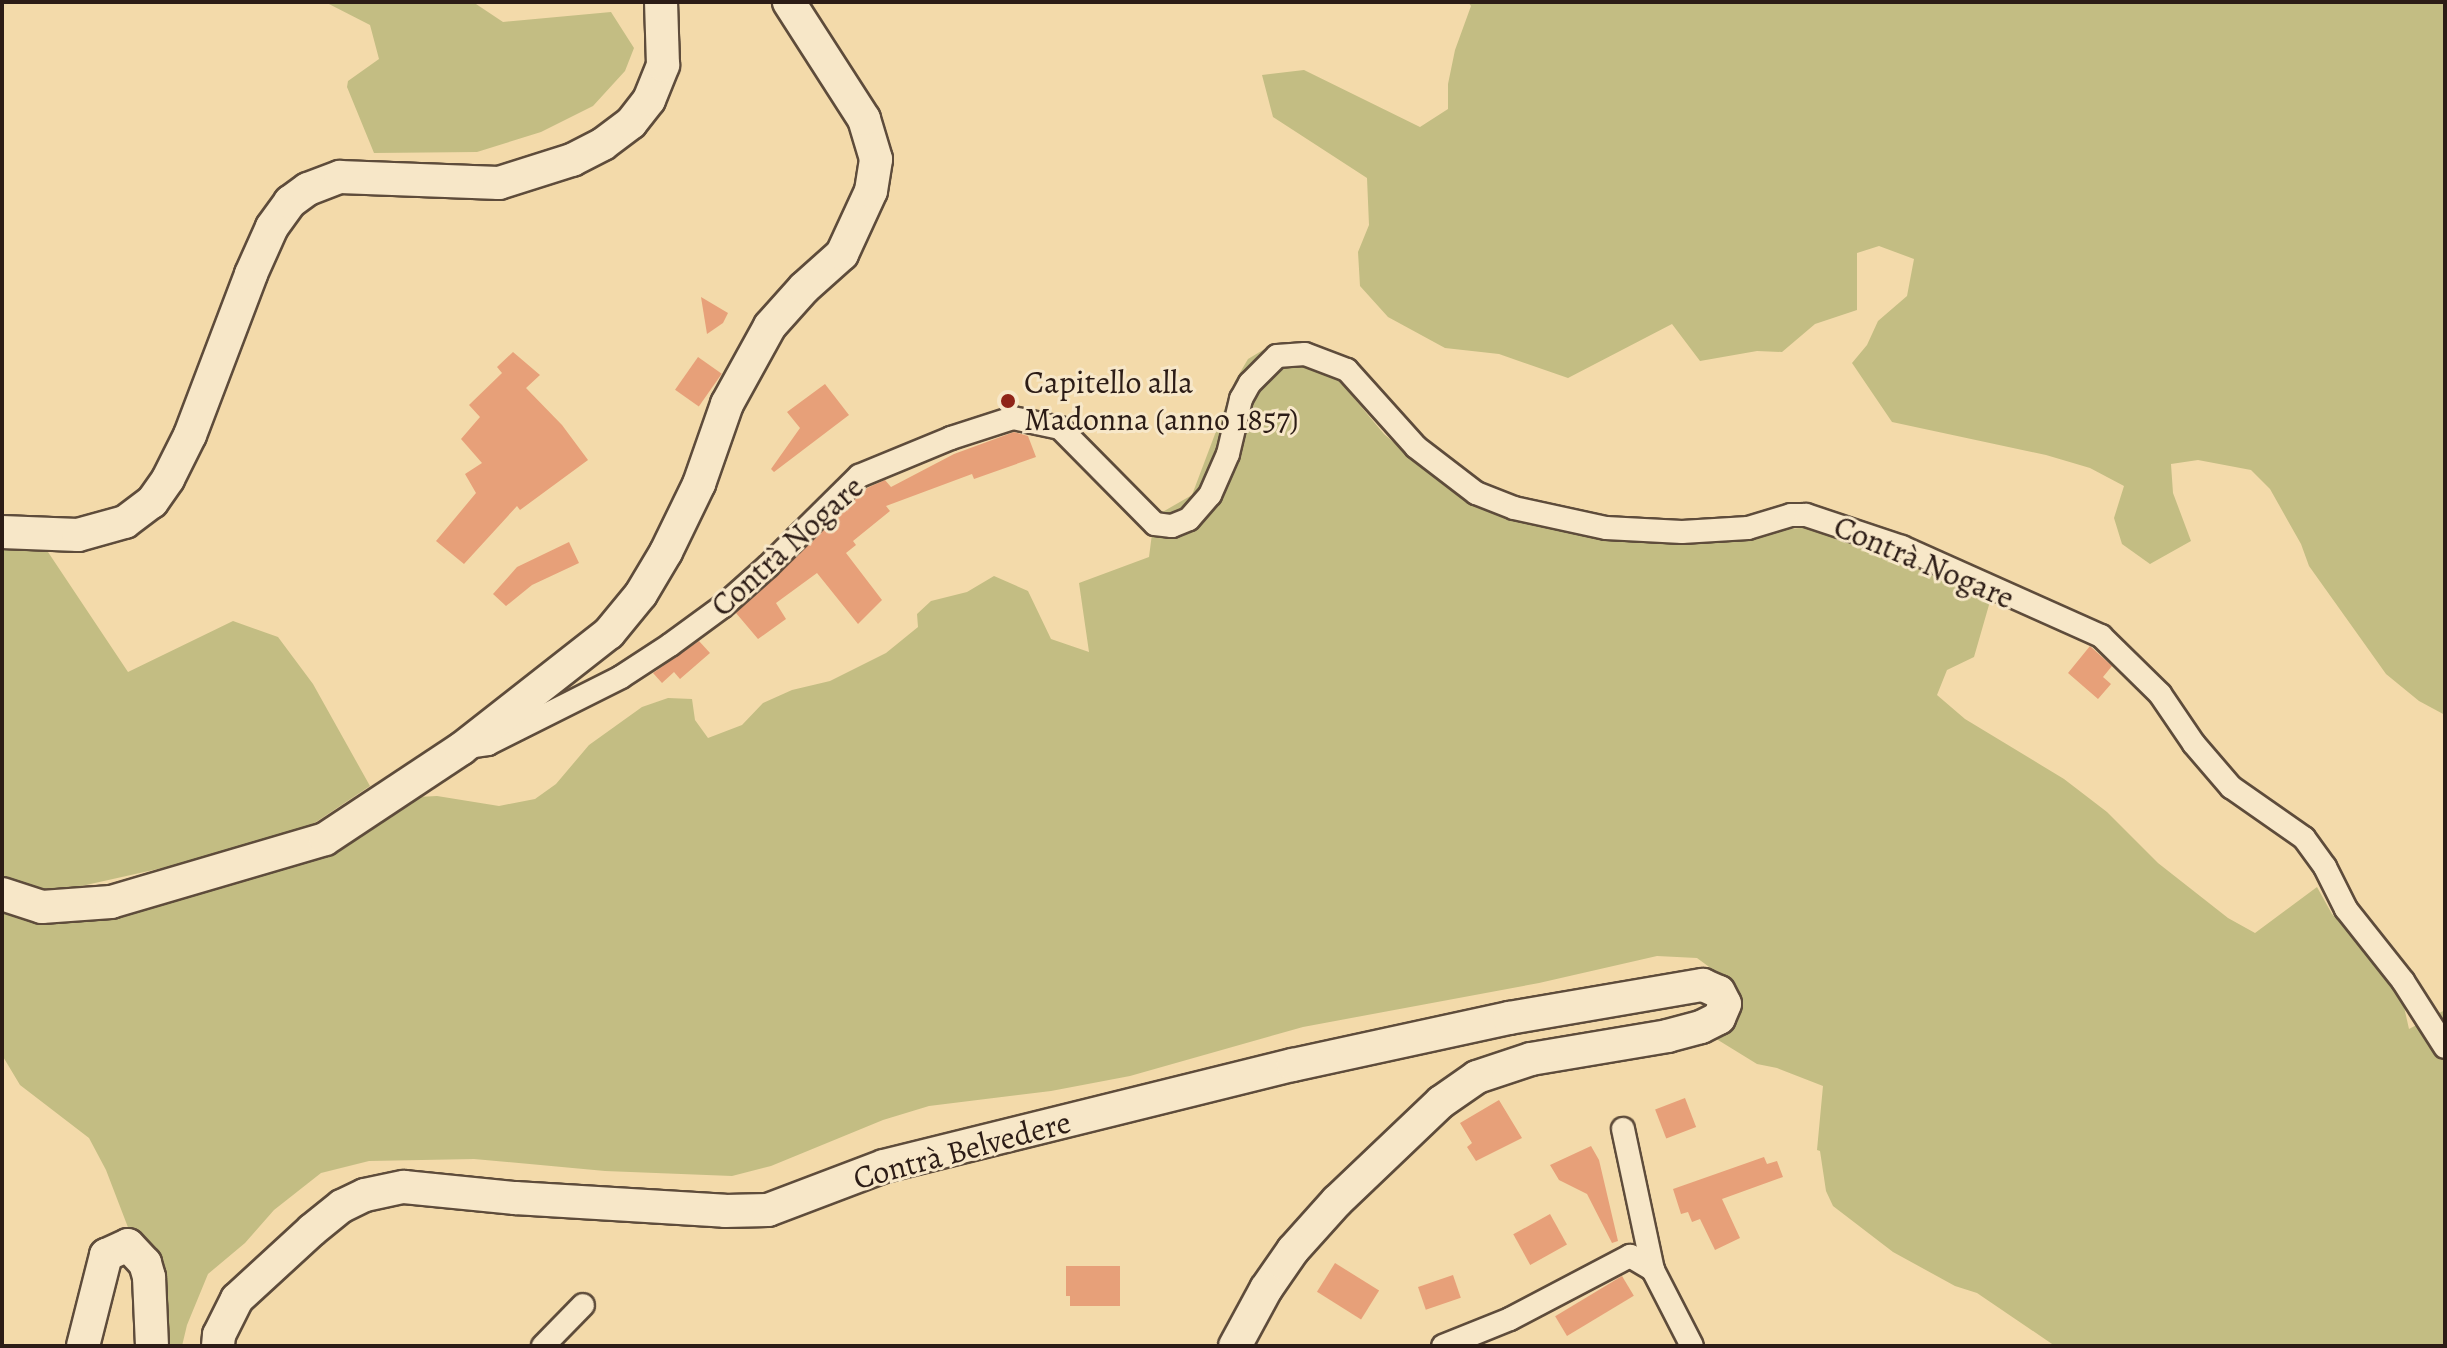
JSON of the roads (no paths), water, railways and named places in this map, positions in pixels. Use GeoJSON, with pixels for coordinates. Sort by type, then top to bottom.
{"type":"FeatureCollection","features":[{"type":"Feature","properties":{"kind":"street"},"geometry":{"type":"LineString","coordinates":[[2,532],[78,535],[125,522],[152,502],[190,435],[251,274],[272,227],[290,202],[308,189],[340,177],[499,183],[572,160],[603,144],[631,123],[663,65],[661,2]]}},
{"type":"Feature","properties":{"kind":"street"},"geometry":{"type":"LineString","coordinates":[[2,894],[42,907],[111,902],[278,855],[338,832],[461,749],[609,633],[641,594],[699,484],[727,404],[762,339],[804,288],[842,254],[860,221],[875,167],[871,140],[864,119],[789,2]]}},
{"type":"Feature","properties":{"kind":"street","name":"Contrà Nogare"},"geometry":{"type":"LineString","coordinates":[[461,749],[488,744],[621,677],[670,645],[722,607],[789,547],[827,504],[859,476],[951,438],[1013,418],[1060,428],[1155,524],[1172,526],[1189,519],[1210,495],[1228,454],[1241,399],[1250,383],[1277,356],[1291,352],[1305,354],[1347,370],[1416,447],[1476,493],[1514,508],[1606,528],[1682,532],[1748,528],[1791,515],[1806,515],[1902,547],[2101,636],[2160,694],[2194,744],[2231,787],[2304,838],[2325,867],[2346,909],[2403,981],[2445,1047]]}},
{"type":"Feature","properties":{"kind":"street","name":"Contrà Belvedere"},"geometry":{"type":"LineString","coordinates":[[218,1346],[219,1335],[237,1299],[312,1230],[342,1206],[365,1195],[404,1187],[515,1198],[725,1211],[768,1210],[884,1166],[1293,1065],[1509,1018],[1703,985],[1719,992],[1725,1004],[1719,1018],[1701,1027],[1531,1059],[1477,1077],[1441,1102],[1337,1201],[1293,1250],[1266,1289],[1235,1346]]}},
{"type":"Feature","properties":{"kind":"street"},"geometry":{"type":"LineString","coordinates":[[1623,1129],[1653,1270],[1692,1346]]}},
{"type":"Feature","properties":{"kind":"street"},"geometry":{"type":"LineString","coordinates":[[83,1346],[106,1255],[128,1245],[145,1263],[149,1277],[152,1346]]}},
{"type":"Feature","properties":{"kind":"street"},"geometry":{"type":"LineString","coordinates":[[1443,1346],[1543,1304],[1630,1256],[1653,1270]]}},
{"type":"Feature","properties":{"kind":"street"},"geometry":{"type":"LineString","coordinates":[[543,1346],[583,1305]]}},
{"type":"Feature","properties":{"kind":"place","name":"Capitello alla Madonna (anno 1857)"},"geometry":{"type":"Point","coordinates":[1008,401]}}]}
